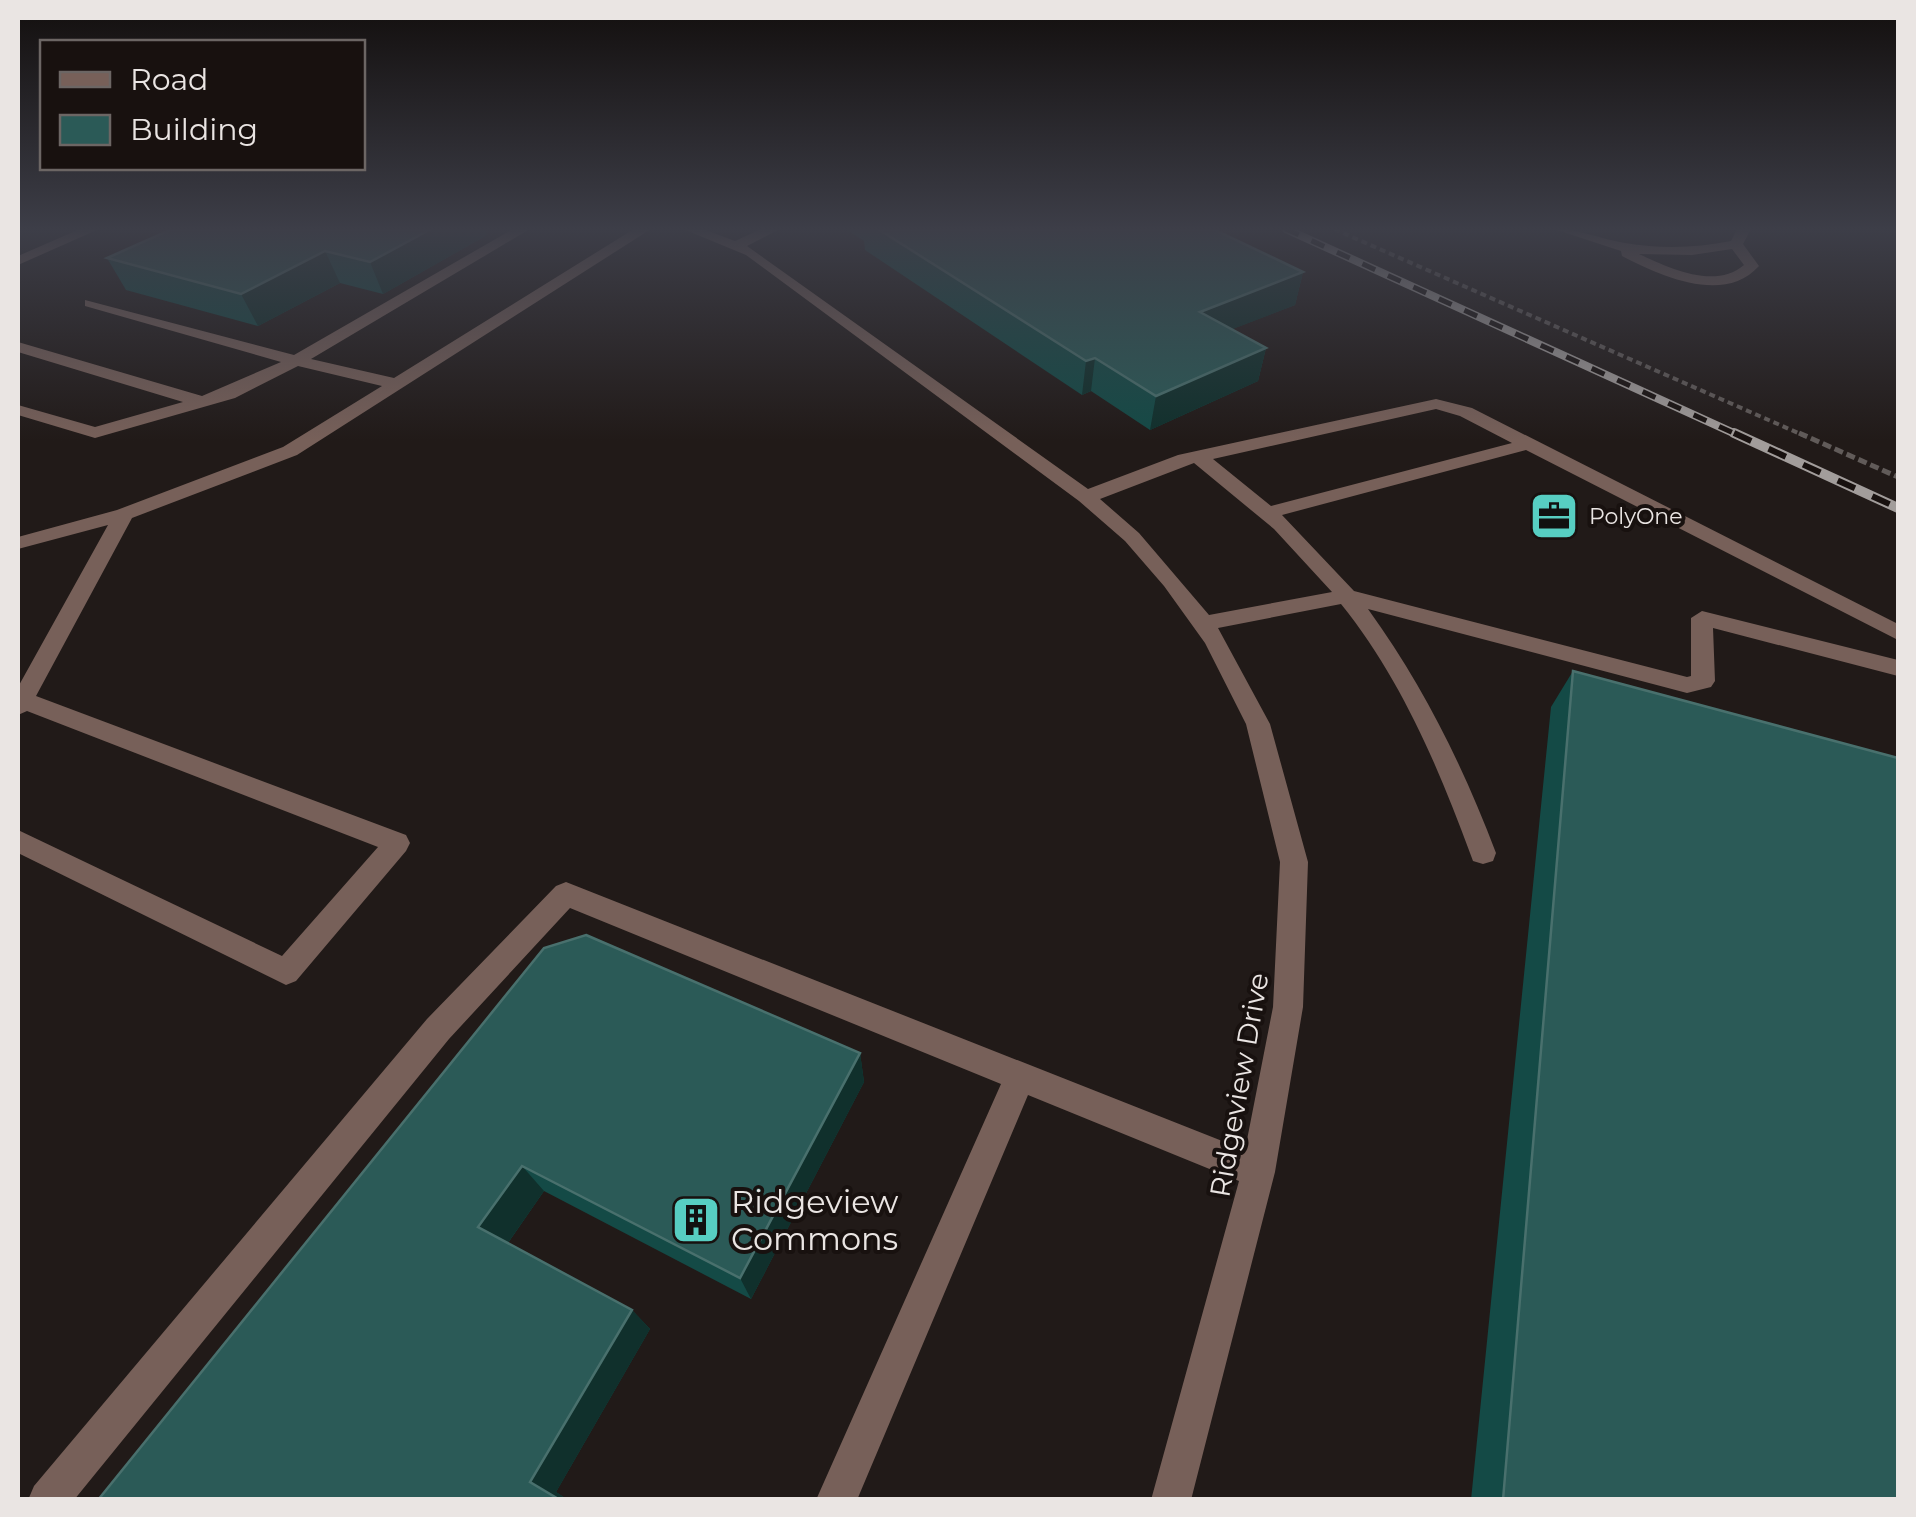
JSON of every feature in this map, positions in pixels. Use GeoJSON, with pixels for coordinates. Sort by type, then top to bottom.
{"type":"FeatureCollection","features":[{"type":"Feature","properties":{"kind":"street"},"geometry":{"type":"LineString","coordinates":[[18,410],[95,433],[203,402],[296,360],[400,300]]}},
{"type":"Feature","properties":{"kind":"street"},"geometry":{"type":"LineString","coordinates":[[18,543],[124,514],[290,451],[532,300]]}},
{"type":"Feature","properties":{"kind":"street","name":"Ridgeview Drive"},"geometry":{"type":"LineString","coordinates":[[816,300],[1086,498],[1132,538],[1203,624],[1258,724],[1294,862],[1288,1007],[1258,1172],[1171,1500]]}},
{"type":"Feature","properties":{"kind":"street"},"geometry":{"type":"LineString","coordinates":[[90,304],[398,384]]}},
{"type":"Feature","properties":{"kind":"street"},"geometry":{"type":"LineString","coordinates":[[18,346],[203,402]]}},
{"type":"Feature","properties":{"kind":"street"},"geometry":{"type":"LineString","coordinates":[[1086,498],[1198,456],[1436,404],[1466,412],[1898,634]]}},
{"type":"Feature","properties":{"kind":"street"},"geometry":{"type":"LineString","coordinates":[[1266,513],[1528,444]]}},
{"type":"Feature","properties":{"kind":"street"},"geometry":{"type":"LineString","coordinates":[[1198,456],[1292,534],[1346,596],[1431,722],[1456,774],[1483,853]]}},
{"type":"Feature","properties":{"kind":"street"},"geometry":{"type":"LineString","coordinates":[[18,840],[286,972],[397,843],[20,703],[124,514]]}},
{"type":"Feature","properties":{"kind":"street"},"geometry":{"type":"LineString","coordinates":[[1203,624],[1346,596],[1688,685],[1703,681],[1702,618],[1898,668]]}},
{"type":"Feature","properties":{"kind":"street"},"geometry":{"type":"LineString","coordinates":[[48,1500],[438,1029],[566,894],[1258,1172]]}},
{"type":"Feature","properties":{"kind":"street"},"geometry":{"type":"LineString","coordinates":[[836,1500],[1020,1076]]}},
{"type":"Feature","properties":{"kind":"path"},"geometry":{"type":"LineString","coordinates":[[1494,300],[1898,478]]}},
{"type":"Feature","properties":{"kind":"building"},"geometry":{"type":"Polygon","coordinates":[[[990,300],[1231,300],[1200,312],[1266,348],[1156,396],[1095,358],[1086,361],[990,300]]]}},
{"type":"Feature","properties":{"kind":"building"},"geometry":{"type":"Polygon","coordinates":[[[1573,671],[1898,758],[1898,1500],[1503,1500],[1573,671]]]}},
{"type":"Feature","properties":{"kind":"building","name":"Ridgeview Commons"},"geometry":{"type":"Polygon","coordinates":[[[586,935],[860,1053],[740,1278],[522,1166],[478,1227],[632,1310],[530,1482],[560,1500],[98,1500],[544,948],[586,935]]]}},
{"type":"Feature","properties":{"kind":"railway"},"geometry":{"type":"LineString","coordinates":[[1441,300],[1740,436]]}},
{"type":"Feature","properties":{"kind":"railway"},"geometry":{"type":"LineString","coordinates":[[1734,433],[1898,508]]}},
{"type":"Feature","properties":{"kind":"place","name":"PolyOne"},"geometry":{"type":"Point","coordinates":[1554,516]}},
{"type":"Feature","properties":{"kind":"place","name":"Ridgeview Commons"},"geometry":{"type":"Point","coordinates":[696,1220]}}]}
